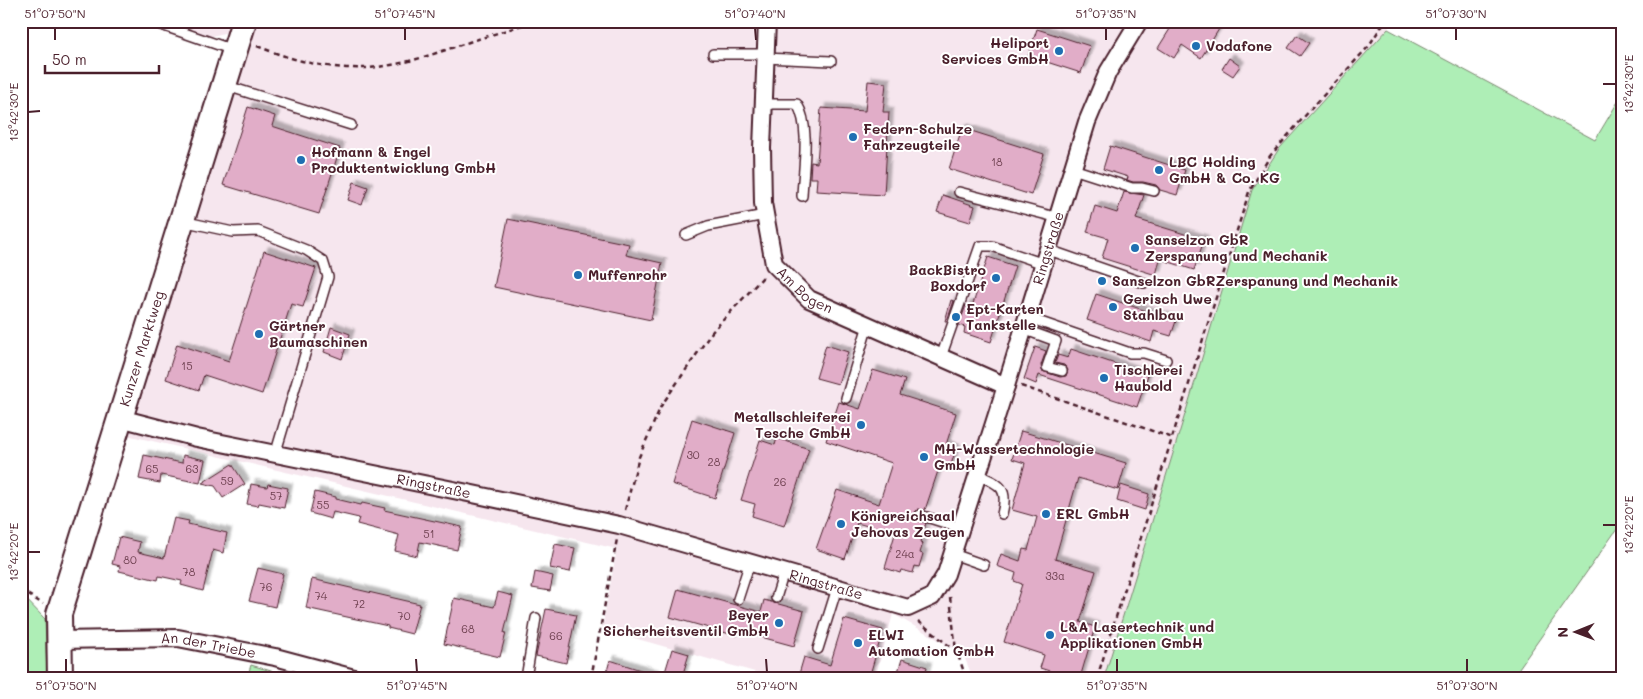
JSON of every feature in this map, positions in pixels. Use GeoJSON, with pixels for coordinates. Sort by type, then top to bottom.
{"type":"FeatureCollection","features":[{"type":"Feature","properties":{"kind":"street","name":"Am Bogen"},"geometry":{"type":"LineString","coordinates":[[767,21],[762,148],[765,215],[774,264],[809,298],[941,357],[1007,384]]}},
{"type":"Feature","properties":{"kind":"street","name":"Ringstraße"},"geometry":{"type":"LineString","coordinates":[[120,418],[196,438],[275,455],[619,525],[908,608],[932,597],[946,574],[1059,218],[1087,122],[1108,72],[1140,21]]}},
{"type":"Feature","properties":{"kind":"street","name":"Kunzer Marktweg"},"geometry":{"type":"LineString","coordinates":[[60,678],[60,614],[239,37]]}},
{"type":"Feature","properties":{"kind":"street","name":"An der Triebe"},"geometry":{"type":"LineString","coordinates":[[59,640],[178,638],[275,656],[354,678]]}},
{"type":"Feature","properties":{"kind":"lane"},"geometry":{"type":"LineString","coordinates":[[150,21],[239,37]]}},
{"type":"Feature","properties":{"kind":"lane"},"geometry":{"type":"LineString","coordinates":[[713,54],[765,56],[831,62]]}},
{"type":"Feature","properties":{"kind":"lane"},"geometry":{"type":"LineString","coordinates":[[224,85],[351,125]]}},
{"type":"Feature","properties":{"kind":"lane"},"geometry":{"type":"LineString","coordinates":[[764,104],[797,104],[802,112],[805,146],[802,196]]}},
{"type":"Feature","properties":{"kind":"lane"},"geometry":{"type":"LineString","coordinates":[[1073,169],[1132,188],[1154,191]]}},
{"type":"Feature","properties":{"kind":"lane"},"geometry":{"type":"LineString","coordinates":[[959,192],[1059,218]]}},
{"type":"Feature","properties":{"kind":"lane"},"geometry":{"type":"LineString","coordinates":[[686,235],[708,226],[765,215]]}},
{"type":"Feature","properties":{"kind":"lane"},"geometry":{"type":"LineString","coordinates":[[182,221],[233,232],[258,231],[306,250],[323,260],[328,277],[275,455]]}},
{"type":"Feature","properties":{"kind":"lane"},"geometry":{"type":"LineString","coordinates":[[941,357],[980,246],[992,246],[1046,257],[1144,283]]}},
{"type":"Feature","properties":{"kind":"lane"},"geometry":{"type":"LineString","coordinates":[[1025,323],[1166,360]]}},
{"type":"Feature","properties":{"kind":"lane"},"geometry":{"type":"LineString","coordinates":[[1025,323],[1056,341],[1047,367],[1062,371]]}},
{"type":"Feature","properties":{"kind":"lane"},"geometry":{"type":"LineString","coordinates":[[846,398],[868,325]]}},
{"type":"Feature","properties":{"kind":"lane"},"geometry":{"type":"LineString","coordinates":[[978,476],[997,482],[1003,492],[1005,502],[1002,514]]}},
{"type":"Feature","properties":{"kind":"lane"},"geometry":{"type":"LineString","coordinates":[[920,516],[961,528]]}},
{"type":"Feature","properties":{"kind":"lane"},"geometry":{"type":"LineString","coordinates":[[953,554],[984,566]]}},
{"type":"Feature","properties":{"kind":"lane"},"geometry":{"type":"LineString","coordinates":[[738,599],[750,562]]}},
{"type":"Feature","properties":{"kind":"lane"},"geometry":{"type":"LineString","coordinates":[[776,598],[784,572]]}},
{"type":"Feature","properties":{"kind":"lane"},"geometry":{"type":"LineString","coordinates":[[818,649],[837,588]]}},
{"type":"Feature","properties":{"kind":"lane"},"geometry":{"type":"LineString","coordinates":[[526,678],[536,618]]}},
{"type":"Feature","properties":{"kind":"path"},"geometry":{"type":"LineString","coordinates":[[239,37],[283,57],[318,65],[352,68],[385,65],[421,58],[536,21]]}},
{"type":"Feature","properties":{"kind":"path"},"geometry":{"type":"LineString","coordinates":[[1097,678],[1249,192],[1270,156],[1368,47],[1385,21]]}},
{"type":"Feature","properties":{"kind":"path"},"geometry":{"type":"LineString","coordinates":[[591,678],[605,611],[619,525],[639,457],[661,406],[712,332],[774,264]]}},
{"type":"Feature","properties":{"kind":"path"},"geometry":{"type":"LineString","coordinates":[[1007,384],[1173,438]]}},
{"type":"Feature","properties":{"kind":"path"},"geometry":{"type":"LineString","coordinates":[[946,574],[957,652],[966,678]]}},
{"type":"Feature","properties":{"kind":"path"},"geometry":{"type":"LineString","coordinates":[[21,588],[27,594],[60,614]]}},
{"type":"Feature","properties":{"kind":"path"},"geometry":{"type":"LineString","coordinates":[[908,608],[914,618],[957,652]]}},
{"type":"Feature","properties":{"kind":"shaded area"},"geometry":{"type":"Polygon","coordinates":[[[123,21],[231,21],[228,32],[212,36],[206,45],[123,21]]]}},
{"type":"Feature","properties":{"kind":"shaded area"},"geometry":{"type":"Polygon","coordinates":[[[235,21],[1391,21],[1388,29],[1279,149],[1190,398],[1104,678],[973,678],[963,654],[893,614],[875,678],[776,678],[602,629],[617,549],[105,430],[235,21]]]}},
{"type":"Feature","properties":{"kind":"green space"},"geometry":{"type":"Polygon","coordinates":[[[1388,29],[1595,140],[1622,95],[1622,522],[1512,678],[1104,678],[1252,190],[1279,149],[1388,29]]]}},
{"type":"Feature","properties":{"kind":"green space"},"geometry":{"type":"Polygon","coordinates":[[[21,594],[45,619],[47,678],[21,678],[21,594]]]}},
{"type":"Feature","properties":{"kind":"green space"},"geometry":{"type":"Polygon","coordinates":[[[251,665],[291,677],[291,678],[247,678],[251,665]]]}},
{"type":"Feature","properties":{"kind":"building","name":"Vodafone"},"geometry":{"type":"Polygon","coordinates":[[[1175,21],[1224,21],[1201,58],[1182,45],[1174,58],[1158,48],[1175,21]]]}},
{"type":"Feature","properties":{"kind":"building","name":"Heliport Services GmbH"},"geometry":{"type":"Polygon","coordinates":[[[1037,29],[1090,46],[1081,73],[1028,56],[1037,29]]]}},
{"type":"Feature","properties":{"kind":"building"},"geometry":{"type":"Polygon","coordinates":[[[1297,35],[1309,43],[1300,56],[1288,48],[1297,35]]]}},
{"type":"Feature","properties":{"kind":"building"},"geometry":{"type":"Polygon","coordinates":[[[1229,58],[1240,66],[1233,76],[1222,69],[1229,58]]]}},
{"type":"Feature","properties":{"kind":"building","name":"Federn-Schulze Fahrzeugteile"},"geometry":{"type":"Polygon","coordinates":[[[868,81],[886,83],[883,112],[889,112],[884,195],[816,191],[817,178],[810,178],[811,162],[817,163],[821,108],[865,111],[868,81]]]}},
{"type":"Feature","properties":{"kind":"building","name":"Hofmann & Engel Produktentwicklung GmbH"},"geometry":{"type":"Polygon","coordinates":[[[248,107],[275,116],[272,126],[340,148],[319,214],[223,185],[248,107]]]}},
{"type":"Feature","properties":{"kind":"building"},"geometry":{"type":"Polygon","coordinates":[[[962,128],[1044,154],[1031,195],[949,169],[962,128]]]}},
{"type":"Feature","properties":{"kind":"building","name":"LBC Holding GmbH & Co. KG"},"geometry":{"type":"Polygon","coordinates":[[[1110,146],[1185,170],[1177,195],[1160,190],[1156,185],[1133,182],[1127,180],[1128,177],[1103,169],[1110,146]]]}},
{"type":"Feature","properties":{"kind":"building"},"geometry":{"type":"Polygon","coordinates":[[[354,182],[368,187],[362,205],[348,200],[354,182]]]}},
{"type":"Feature","properties":{"kind":"building","name":"Sanselzon GbR Zerspanung und Mechanik"},"geometry":{"type":"Polygon","coordinates":[[[1124,192],[1144,195],[1136,219],[1204,240],[1194,270],[1160,259],[1156,275],[1102,258],[1108,238],[1087,232],[1095,206],[1117,213],[1124,192]]]}},
{"type":"Feature","properties":{"kind":"building"},"geometry":{"type":"Polygon","coordinates":[[[943,195],[975,206],[970,222],[937,212],[943,195]]]}},
{"type":"Feature","properties":{"kind":"building","name":"Muffenrohr"},"geometry":{"type":"Polygon","coordinates":[[[508,219],[629,244],[626,255],[662,263],[651,320],[494,287],[508,219]]]}},
{"type":"Feature","properties":{"kind":"building","name":"Gärtner Baumaschinen"},"geometry":{"type":"Polygon","coordinates":[[[264,251],[316,268],[303,307],[291,304],[262,394],[204,375],[199,390],[166,379],[177,344],[229,361],[264,251]]]}},
{"type":"Feature","properties":{"kind":"building"},"geometry":{"type":"Polygon","coordinates":[[[988,257],[1015,266],[991,342],[964,333],[965,327],[959,325],[966,305],[972,307],[988,257]]]}},
{"type":"Feature","properties":{"kind":"building","name":"Gerisch Uwe Stahlbau"},"geometry":{"type":"Polygon","coordinates":[[[1096,294],[1176,321],[1171,336],[1154,331],[1151,342],[1087,320],[1096,294]]]}},
{"type":"Feature","properties":{"kind":"building"},"geometry":{"type":"Polygon","coordinates":[[[951,300],[954,301],[947,321],[945,321],[951,300]]]}},
{"type":"Feature","properties":{"kind":"building"},"geometry":{"type":"Polygon","coordinates":[[[331,327],[350,334],[342,359],[324,352],[331,327]]]}},
{"type":"Feature","properties":{"kind":"building"},"geometry":{"type":"Polygon","coordinates":[[[826,345],[848,352],[838,384],[816,378],[826,345]]]}},
{"type":"Feature","properties":{"kind":"building","name":"Tischlerei Haubold"},"geometry":{"type":"Polygon","coordinates":[[[1035,347],[1046,351],[1041,365],[1042,371],[1060,377],[1066,376],[1068,370],[1064,365],[1055,363],[1058,355],[1068,358],[1071,349],[1148,375],[1137,407],[1039,375],[1036,384],[1024,379],[1035,347]]]}},
{"type":"Feature","properties":{"kind":"building"},"geometry":{"type":"Polygon","coordinates":[[[873,370],[905,380],[900,395],[956,413],[946,445],[956,449],[950,468],[940,465],[925,510],[918,509],[914,514],[916,520],[926,523],[920,542],[923,543],[920,553],[923,554],[919,567],[915,566],[913,573],[901,570],[900,573],[885,568],[895,534],[857,523],[845,559],[816,549],[837,490],[879,504],[892,463],[826,441],[839,402],[860,409],[873,370]]]}},
{"type":"Feature","properties":{"kind":"building"},"geometry":{"type":"Polygon","coordinates":[[[692,419],[735,433],[715,498],[672,484],[692,419]]]}},
{"type":"Feature","properties":{"kind":"building"},"geometry":{"type":"Polygon","coordinates":[[[1021,431],[1126,463],[1118,490],[1078,478],[1055,559],[1096,571],[1080,622],[1095,627],[1080,678],[1071,678],[1040,668],[1044,655],[1004,642],[1022,584],[1014,581],[1016,573],[997,566],[1001,554],[1020,561],[1023,549],[1028,550],[1037,517],[1012,510],[1025,463],[1012,459],[1021,431]]]}},
{"type":"Feature","properties":{"kind":"building"},"geometry":{"type":"Polygon","coordinates":[[[777,438],[809,449],[784,526],[752,516],[755,504],[741,500],[760,440],[775,445],[777,438]]]}},
{"type":"Feature","properties":{"kind":"building"},"geometry":{"type":"Polygon","coordinates":[[[144,455],[182,463],[183,455],[205,460],[200,483],[161,475],[160,483],[139,479],[144,455]]]}},
{"type":"Feature","properties":{"kind":"building"},"geometry":{"type":"Polygon","coordinates":[[[232,464],[245,484],[223,498],[215,486],[202,483],[232,464]]]}},
{"type":"Feature","properties":{"kind":"building"},"geometry":{"type":"Polygon","coordinates":[[[251,484],[267,487],[268,484],[288,488],[284,508],[259,503],[258,506],[247,504],[251,484]]]}},
{"type":"Feature","properties":{"kind":"building"},"geometry":{"type":"Polygon","coordinates":[[[1121,485],[1149,494],[1145,510],[1117,501],[1121,485]]]}},
{"type":"Feature","properties":{"kind":"building"},"geometry":{"type":"Polygon","coordinates":[[[315,492],[361,505],[362,503],[385,508],[384,510],[462,527],[457,550],[420,542],[417,556],[395,551],[399,535],[357,524],[359,518],[333,512],[331,519],[310,513],[315,492]]]}},
{"type":"Feature","properties":{"kind":"building"},"geometry":{"type":"Polygon","coordinates":[[[174,518],[189,521],[188,524],[227,533],[223,553],[213,550],[203,591],[181,585],[182,581],[159,576],[158,580],[119,571],[120,566],[112,564],[119,537],[140,542],[138,552],[164,558],[174,518]]]}},
{"type":"Feature","properties":{"kind":"building"},"geometry":{"type":"Polygon","coordinates":[[[555,544],[575,548],[570,572],[550,568],[555,544]]]}},
{"type":"Feature","properties":{"kind":"building"},"geometry":{"type":"Polygon","coordinates":[[[258,568],[283,574],[275,607],[249,601],[258,568]]]}},
{"type":"Feature","properties":{"kind":"building"},"geometry":{"type":"Polygon","coordinates":[[[535,572],[553,576],[550,591],[532,588],[535,572]]]}},
{"type":"Feature","properties":{"kind":"building"},"geometry":{"type":"Polygon","coordinates":[[[312,579],[420,604],[412,634],[388,628],[388,626],[306,608],[312,579]]]}},
{"type":"Feature","properties":{"kind":"building"},"geometry":{"type":"Polygon","coordinates":[[[678,589],[761,612],[764,600],[804,611],[794,646],[739,631],[737,636],[670,617],[678,589]]]}},
{"type":"Feature","properties":{"kind":"building"},"geometry":{"type":"Polygon","coordinates":[[[498,592],[513,596],[500,657],[444,644],[454,598],[494,607],[498,592]]]}},
{"type":"Feature","properties":{"kind":"building"},"geometry":{"type":"Polygon","coordinates":[[[546,609],[576,615],[566,663],[536,656],[546,609]]]}},
{"type":"Feature","properties":{"kind":"building","name":"ELWI Automation GmbH"},"geometry":{"type":"Polygon","coordinates":[[[844,619],[883,630],[869,678],[811,678],[799,674],[804,657],[830,665],[844,619]]]}},
{"type":"Feature","properties":{"kind":"building"},"geometry":{"type":"Polygon","coordinates":[[[672,649],[689,654],[682,677],[665,672],[672,649]]]}},
{"type":"Feature","properties":{"kind":"building"},"geometry":{"type":"Polygon","coordinates":[[[902,659],[927,667],[924,678],[896,678],[902,659]]]}},
{"type":"Feature","properties":{"kind":"building"},"geometry":{"type":"Polygon","coordinates":[[[610,660],[656,675],[656,678],[605,678],[610,660]]]}},
{"type":"Feature","properties":{"kind":"place","name":"Vodafone"},"geometry":{"type":"Point","coordinates":[1196,46]}},
{"type":"Feature","properties":{"kind":"place","name":"Heliport Services GmbH"},"geometry":{"type":"Point","coordinates":[1059,51]}},
{"type":"Feature","properties":{"kind":"place","name":"Federn-Schulze Fahrzeugteile"},"geometry":{"type":"Point","coordinates":[853,137]}},
{"type":"Feature","properties":{"kind":"place","name":"Hofmann & Engel Produktentwicklung GmbH"},"geometry":{"type":"Point","coordinates":[301,160]}},
{"type":"Feature","properties":{"kind":"place","name":"LBC Holding GmbH & Co. KG"},"geometry":{"type":"Point","coordinates":[1159,170]}},
{"type":"Feature","properties":{"kind":"place","name":"Sanselzon GbR Zerspanung und Mechanik"},"geometry":{"type":"Point","coordinates":[1135,248]}},
{"type":"Feature","properties":{"kind":"place","name":"Muffenrohr"},"geometry":{"type":"Point","coordinates":[578,275]}},
{"type":"Feature","properties":{"kind":"place","name":"BackBistro Boxdorf"},"geometry":{"type":"Point","coordinates":[996,278]}},
{"type":"Feature","properties":{"kind":"place","name":"Sanselzon GbRZerspanung und Mechanik"},"geometry":{"type":"Point","coordinates":[1102,281]}},
{"type":"Feature","properties":{"kind":"place","name":"Gerisch Uwe Stahlbau"},"geometry":{"type":"Point","coordinates":[1113,307]}},
{"type":"Feature","properties":{"kind":"place","name":"Ept-Karten Tankstelle"},"geometry":{"type":"Point","coordinates":[956,317]}},
{"type":"Feature","properties":{"kind":"place","name":"Gärtner Baumaschinen"},"geometry":{"type":"Point","coordinates":[259,334]}},
{"type":"Feature","properties":{"kind":"place","name":"Tischlerei Haubold"},"geometry":{"type":"Point","coordinates":[1104,378]}},
{"type":"Feature","properties":{"kind":"place","name":"Metallschleiferei Tesche GmbH"},"geometry":{"type":"Point","coordinates":[861,425]}},
{"type":"Feature","properties":{"kind":"place","name":"MH-Wassertechnologie GmbH"},"geometry":{"type":"Point","coordinates":[924,457]}},
{"type":"Feature","properties":{"kind":"place","name":"ERL GmbH"},"geometry":{"type":"Point","coordinates":[1046,514]}},
{"type":"Feature","properties":{"kind":"place","name":"Königreichsaal Jehovas Zeugen"},"geometry":{"type":"Point","coordinates":[841,524]}},
{"type":"Feature","properties":{"kind":"place","name":"Beyer Sicherheitsventil GmbH"},"geometry":{"type":"Point","coordinates":[779,623]}},
{"type":"Feature","properties":{"kind":"place","name":"L&A Lasertechnik und Applikationen GmbH"},"geometry":{"type":"Point","coordinates":[1050,635]}},
{"type":"Feature","properties":{"kind":"place","name":"ELWI Automation GmbH"},"geometry":{"type":"Point","coordinates":[858,643]}}]}
